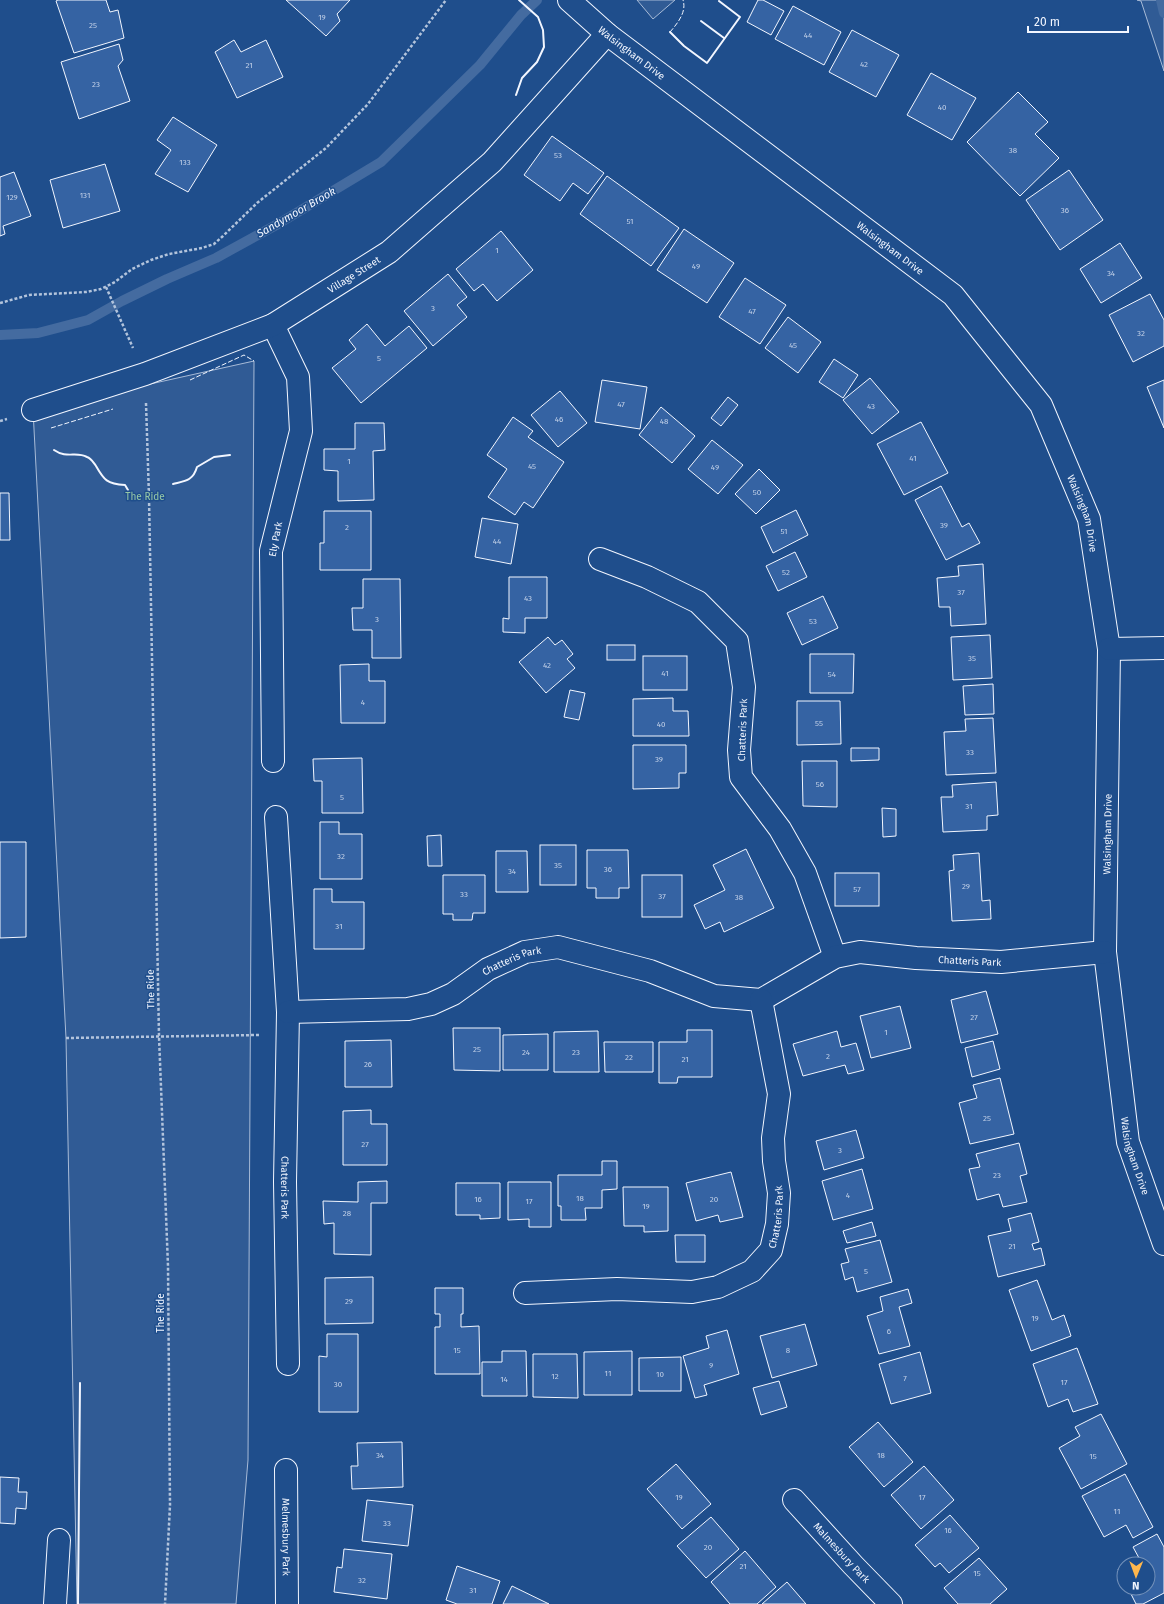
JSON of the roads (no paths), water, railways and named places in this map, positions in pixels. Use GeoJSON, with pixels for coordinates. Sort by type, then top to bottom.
{"type":"FeatureCollection","features":[{"type":"Feature","properties":{"kind":"street","name":"Walsingham Drive"},"geometry":{"type":"LineString","coordinates":[[571,2],[607,34],[953,295],[1041,405],[1089,519],[1109,649],[1105,952],[1128,1142],[1164,1244]]}},
{"type":"Feature","properties":{"kind":"street","name":"Village Street"},"geometry":{"type":"LineString","coordinates":[[33,410],[144,374],[273,325],[389,252],[492,162],[607,34]]}},
{"type":"Feature","properties":{"kind":"street","name":"Ely Park"},"geometry":{"type":"LineString","coordinates":[[273,325],[298,377],[301,431],[271,551],[273,761]]}},
{"type":"Feature","properties":{"kind":"street","name":"Chatteris Park"},"geometry":{"type":"LineString","coordinates":[[600,559],[647,577],[698,602],[737,641],[744,687],[740,750],[741,777],[780,829],[805,873],[835,956]]}},
{"type":"Feature","properties":{"kind":"street"},"geometry":{"type":"LineString","coordinates":[[1109,649],[1164,648]]}},
{"type":"Feature","properties":{"kind":"street","name":"Chatteris Park"},"geometry":{"type":"LineString","coordinates":[[276,817],[288,1012],[285,1182],[288,1364]]}},
{"type":"Feature","properties":{"kind":"street","name":"Chatteris Park"},"geometry":{"type":"LineString","coordinates":[[288,1012],[408,1009],[432,1004],[453,994],[488,969],[526,952],[558,947],[650,970],[714,996],[761,1000],[835,956],[860,952],[916,958],[1001,962],[1105,952]]}},
{"type":"Feature","properties":{"kind":"street","name":"Chatteris Park"},"geometry":{"type":"LineString","coordinates":[[525,1293],[617,1289],[692,1292],[718,1287],[752,1271],[771,1250],[777,1224],[779,1193],[774,1161],[773,1138],[779,1094],[761,1000]]}},
{"type":"Feature","properties":{"kind":"street","name":"Melmesbury Park"},"geometry":{"type":"LineString","coordinates":[[286,1470],[287,1604]]}},
{"type":"Feature","properties":{"kind":"street","name":"Malmesbury Park"},"geometry":{"type":"LineString","coordinates":[[794,1500],[853,1565],[892,1604]]}},
{"type":"Feature","properties":{"kind":"street"},"geometry":{"type":"LineString","coordinates":[[55,1604],[59,1540]]}},
{"type":"Feature","properties":{"kind":"waterway","name":"Sandymoor Brook"},"geometry":{"type":"LineString","coordinates":[[0,335],[38,333],[88,320],[122,301],[167,279],[216,258],[278,224],[381,162],[480,65],[521,15],[537,0]]}},
{"type":"Feature","properties":{"kind":"waterway"},"geometry":{"type":"LineString","coordinates":[[1161,0],[1164,13]]}},
{"type":"Feature","properties":{"kind":"park label","name":"The Ride"},"geometry":{"type":"Point","coordinates":[145,496]}}]}
